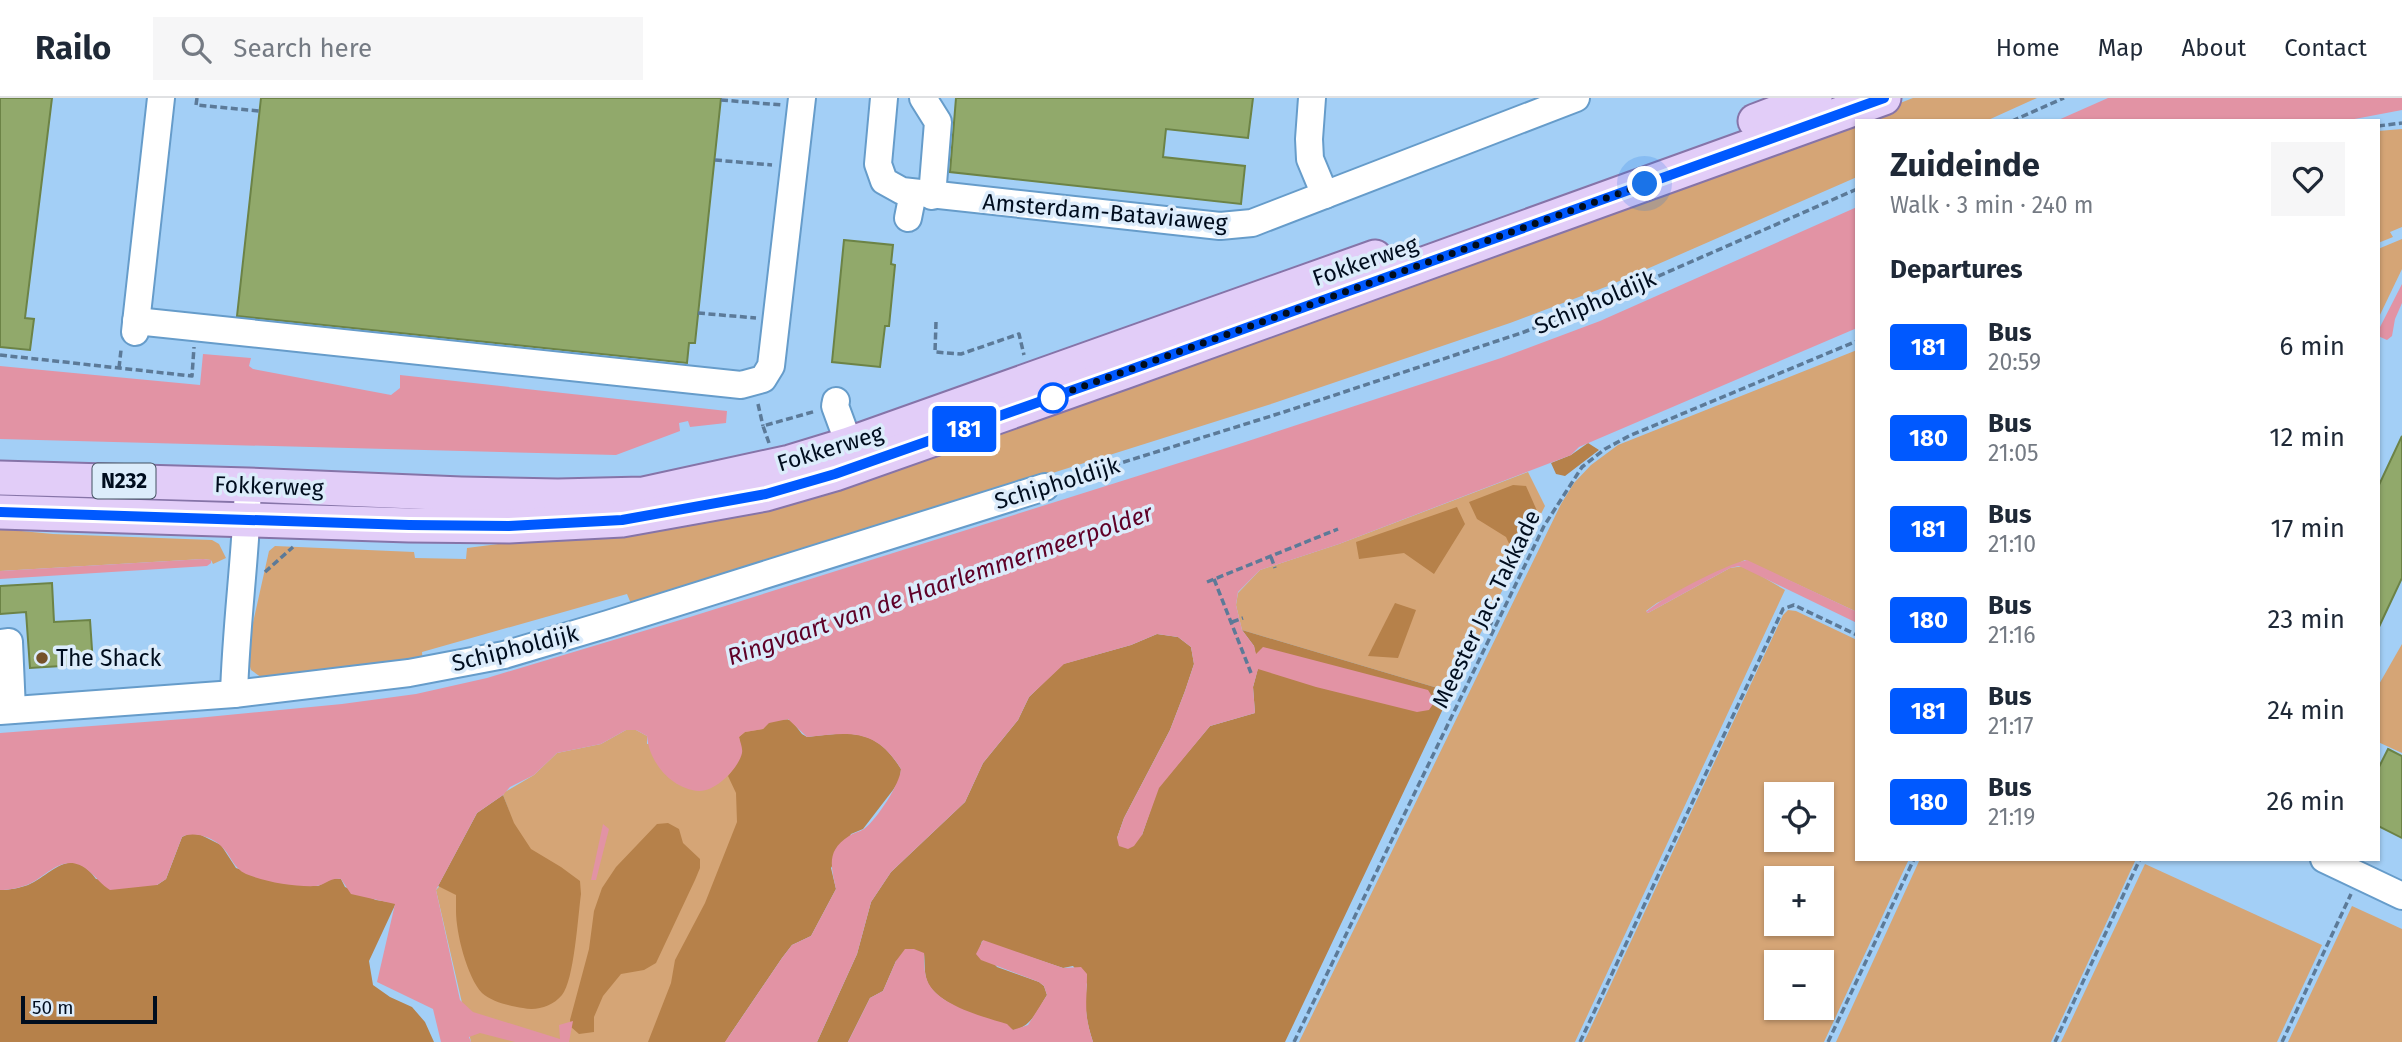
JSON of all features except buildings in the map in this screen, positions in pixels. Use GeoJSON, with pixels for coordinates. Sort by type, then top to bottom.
{"type":"FeatureCollection","features":[{"type":"Feature","properties":{"kind":"main road","name":"Fokkerweg"},"geometry":{"type":"LineString","coordinates":[[0,478],[475,495],[643,494],[790,462],[849,444],[1478,221],[1815,98]]}},
{"type":"Feature","properties":{"kind":"main road","name":"Fokkerweg"},"geometry":{"type":"LineString","coordinates":[[0,512],[509,526],[622,520],[766,494],[835,474],[1111,377],[1884,98]]}},
{"type":"Feature","properties":{"kind":"street"},"geometry":{"type":"LineString","coordinates":[[160,98],[136,327],[196,327],[741,385],[763,379],[771,366],[802,103]]}},
{"type":"Feature","properties":{"kind":"street","name":"Amsterdam-Bataviaweg"},"geometry":{"type":"LineString","coordinates":[[884,98],[878,164],[884,181],[918,202],[1220,226],[1252,223],[1576,98]]}},
{"type":"Feature","properties":{"kind":"street"},"geometry":{"type":"LineString","coordinates":[[918,202],[938,122],[923,98]]}},
{"type":"Feature","properties":{"kind":"street"},"geometry":{"type":"LineString","coordinates":[[1312,98],[1310,159],[1325,195]]}},
{"type":"Feature","properties":{"kind":"street"},"geometry":{"type":"LineString","coordinates":[[836,401],[835,406],[849,444]]}},
{"type":"Feature","properties":{"kind":"street"},"geometry":{"type":"LineString","coordinates":[[233,694],[248,485]]}},
{"type":"Feature","properties":{"kind":"street","name":"Schipholdijk"},"geometry":{"type":"LineString","coordinates":[[6,710],[233,694],[409,673],[504,655],[1045,487]]}},
{"type":"Feature","properties":{"kind":"street"},"geometry":{"type":"LineString","coordinates":[[0,643],[9,642],[6,710]]}},
{"type":"Feature","properties":{"kind":"street"},"geometry":{"type":"LineString","coordinates":[[2328,861],[2402,896]]}},
{"type":"Feature","properties":{"kind":"path"},"geometry":{"type":"LineString","coordinates":[[197,98],[196,105],[259,111]]}},
{"type":"Feature","properties":{"kind":"path"},"geometry":{"type":"LineString","coordinates":[[2017,119],[2064,98]]}},
{"type":"Feature","properties":{"kind":"path"},"geometry":{"type":"LineString","coordinates":[[721,100],[802,103]]}},
{"type":"Feature","properties":{"kind":"path"},"geometry":{"type":"LineString","coordinates":[[2380,126],[2402,123]]}},
{"type":"Feature","properties":{"kind":"path"},"geometry":{"type":"LineString","coordinates":[[715,160],[794,167]]}},
{"type":"Feature","properties":{"kind":"path","name":"Schipholdijk"},"geometry":{"type":"LineString","coordinates":[[1045,487],[1524,332],[1588,307],[1855,190]]}},
{"type":"Feature","properties":{"kind":"path"},"geometry":{"type":"LineString","coordinates":[[698,313],[776,320]]}},
{"type":"Feature","properties":{"kind":"path"},"geometry":{"type":"LineString","coordinates":[[936,321],[935,352],[961,354],[1019,334],[1024,355]]}},
{"type":"Feature","properties":{"kind":"path"},"geometry":{"type":"LineString","coordinates":[[0,355],[192,376],[196,327]]}},
{"type":"Feature","properties":{"kind":"path","name":"Meester Jac. Takkade"},"geometry":{"type":"LineString","coordinates":[[1294,1042],[1544,526],[1582,467],[1605,449],[1629,436],[1855,342]]}},
{"type":"Feature","properties":{"kind":"path"},"geometry":{"type":"LineString","coordinates":[[757,403],[763,426]]}},
{"type":"Feature","properties":{"kind":"path"},"geometry":{"type":"LineString","coordinates":[[1207,582],[1338,529]]}},
{"type":"Feature","properties":{"kind":"path"},"geometry":{"type":"LineString","coordinates":[[1271,556],[1275,568]]}},
{"type":"Feature","properties":{"kind":"path"},"geometry":{"type":"LineString","coordinates":[[1214,579],[1251,673]]}},
{"type":"Feature","properties":{"kind":"path"},"geometry":{"type":"LineString","coordinates":[[1580,1042],[1783,609],[1794,605],[1855,634]]}},
{"type":"Feature","properties":{"kind":"path"},"geometry":{"type":"LineString","coordinates":[[1477,616],[1496,626]]}},
{"type":"Feature","properties":{"kind":"path"},"geometry":{"type":"LineString","coordinates":[[1232,622],[1243,618]]}},
{"type":"Feature","properties":{"kind":"path"},"geometry":{"type":"LineString","coordinates":[[1828,1042],[1913,861]]}},
{"type":"Feature","properties":{"kind":"path"},"geometry":{"type":"LineString","coordinates":[[2055,1042],[2139,861]]}},
{"type":"Feature","properties":{"kind":"path"},"geometry":{"type":"LineString","coordinates":[[2282,1042],[2349,899]]}},
{"type":"Feature","properties":{"kind":"shaded area"},"geometry":{"type":"Polygon","coordinates":[[[1913,98],[2037,98],[1990,119],[1859,119],[1913,98]]]}},
{"type":"Feature","properties":{"kind":"shaded area"},"geometry":{"type":"Polygon","coordinates":[[[1855,120],[1855,178],[1608,286],[1510,323],[1274,403],[632,606],[627,594],[422,652],[423,663],[265,680],[251,670],[246,654],[269,551],[275,546],[414,552],[415,558],[466,559],[467,548],[594,532],[1719,173],[1855,120]]]}},
{"type":"Feature","properties":{"kind":"shaded area"},"geometry":{"type":"Polygon","coordinates":[[[2402,129],[2402,227],[2390,232],[2393,237],[2380,242],[2380,131],[2402,129]]]}},
{"type":"Feature","properties":{"kind":"shaded area"},"geometry":{"type":"Polygon","coordinates":[[[2402,239],[2402,269],[2380,315],[2380,248],[2402,239]]]}},
{"type":"Feature","properties":{"kind":"shaded area"},"geometry":{"type":"Polygon","coordinates":[[[1855,351],[1855,611],[1745,560],[1646,611],[1648,613],[1730,568],[1744,566],[1785,590],[1575,1042],[1299,1042],[1561,504],[1574,483],[1591,465],[1618,445],[1855,351]]]}},
{"type":"Feature","properties":{"kind":"shaded area"},"geometry":{"type":"Polygon","coordinates":[[[1588,443],[1599,450],[1565,476],[1556,474],[1551,463],[1571,455],[1588,443]]]}},
{"type":"Feature","properties":{"kind":"shaded area"},"geometry":{"type":"Polygon","coordinates":[[[1528,472],[1545,506],[1451,692],[1242,630],[1236,605],[1238,593],[1260,570],[1339,544],[1528,472]]]}},
{"type":"Feature","properties":{"kind":"shaded area"},"geometry":{"type":"Polygon","coordinates":[[[1513,485],[1526,486],[1538,513],[1512,563],[1506,559],[1512,550],[1506,537],[1477,519],[1469,502],[1513,485]]]}},
{"type":"Feature","properties":{"kind":"shaded area"},"geometry":{"type":"Polygon","coordinates":[[[1457,507],[1465,524],[1434,574],[1404,553],[1359,559],[1356,542],[1457,507]]]}},
{"type":"Feature","properties":{"kind":"shaded area"},"geometry":{"type":"Polygon","coordinates":[[[0,529],[53,534],[212,540],[219,544],[226,558],[213,564],[211,560],[203,559],[0,571],[0,529]]]}},
{"type":"Feature","properties":{"kind":"shaded area"},"geometry":{"type":"Polygon","coordinates":[[[1395,603],[1416,610],[1398,658],[1368,656],[1395,603]]]}},
{"type":"Feature","properties":{"kind":"shaded area"},"geometry":{"type":"Polygon","coordinates":[[[1788,610],[1796,611],[1855,639],[1855,861],[1908,861],[1824,1042],[1584,1042],[1783,615],[1788,610]]]}},
{"type":"Feature","properties":{"kind":"shaded area"},"geometry":{"type":"Polygon","coordinates":[[[1242,630],[1451,692],[1285,1042],[1093,1042],[1086,1013],[1087,984],[1073,966],[1063,968],[982,941],[980,948],[997,967],[1044,986],[1047,995],[1025,1026],[1013,1030],[965,1011],[941,998],[927,981],[924,953],[896,961],[883,991],[870,998],[848,1042],[817,1042],[857,954],[871,902],[891,872],[965,802],[983,763],[1018,720],[1029,697],[1063,664],[1131,645],[1157,634],[1178,637],[1191,647],[1194,664],[1170,730],[1124,818],[1117,838],[1142,835],[1158,788],[1210,726],[1255,713],[1253,687],[1258,668],[1254,646],[1242,630]]]}},
{"type":"Feature","properties":{"kind":"shaded area"},"geometry":{"type":"Polygon","coordinates":[[[2402,644],[2402,753],[2380,743],[2380,682],[2402,644]]]}},
{"type":"Feature","properties":{"kind":"shaded area"},"geometry":{"type":"Polygon","coordinates":[[[778,719],[791,720],[807,737],[849,734],[871,739],[891,755],[901,769],[900,779],[863,829],[851,834],[831,868],[836,889],[811,936],[792,945],[725,1042],[648,1042],[671,983],[675,960],[705,903],[737,822],[736,793],[728,776],[738,758],[739,737],[745,732],[763,729],[768,723],[778,719]]]}},
{"type":"Feature","properties":{"kind":"shaded area"},"geometry":{"type":"Polygon","coordinates":[[[788,719],[727,1042],[471,1042],[436,890],[509,811],[503,795],[505,792],[534,775],[557,753],[601,744],[626,730],[636,730],[647,736],[647,744],[788,719]]]}},
{"type":"Feature","properties":{"kind":"shaded area"},"geometry":{"type":"Polygon","coordinates":[[[503,795],[514,823],[531,849],[580,881],[581,894],[570,976],[562,995],[554,1003],[538,1008],[507,1005],[482,993],[463,954],[456,895],[438,886],[477,813],[503,795]]]}},
{"type":"Feature","properties":{"kind":"shaded area"},"geometry":{"type":"Polygon","coordinates":[[[668,823],[679,829],[683,843],[700,859],[695,880],[656,963],[644,970],[621,974],[603,996],[594,1017],[594,1032],[579,1034],[571,1027],[570,1020],[589,949],[594,911],[602,888],[616,867],[657,824],[668,823]]]}},
{"type":"Feature","properties":{"kind":"shaded area"},"geometry":{"type":"Polygon","coordinates":[[[190,833],[201,835],[221,845],[236,868],[276,882],[318,886],[333,878],[341,879],[345,887],[376,900],[396,903],[369,961],[373,985],[412,1007],[425,1022],[434,1042],[0,1042],[0,890],[28,885],[54,869],[70,863],[87,869],[96,879],[157,885],[166,879],[182,837],[190,833]]]}},
{"type":"Feature","properties":{"kind":"shaded area"},"geometry":{"type":"Polygon","coordinates":[[[1919,861],[2135,861],[2051,1042],[1836,1042],[1919,861]]]}},
{"type":"Feature","properties":{"kind":"shaded area"},"geometry":{"type":"Polygon","coordinates":[[[2145,864],[2322,945],[2277,1042],[2061,1042],[2145,864]]]}},
{"type":"Feature","properties":{"kind":"shaded area"},"geometry":{"type":"Polygon","coordinates":[[[2352,906],[2402,929],[2402,1042],[2288,1042],[2352,906]]]}},
{"type":"Feature","properties":{"kind":"water"},"geometry":{"type":"Polygon","coordinates":[[[2108,98],[2402,98],[2402,110],[2355,119],[2061,119],[2108,98]]]}},
{"type":"Feature","properties":{"kind":"water","name":"Ringvaart van de Haarlemmermeerpolder"},"geometry":{"type":"Polygon","coordinates":[[[1855,208],[1855,329],[1579,447],[1571,455],[1339,544],[1260,570],[1238,592],[1236,605],[1242,630],[1254,646],[1256,654],[1263,647],[1428,690],[1435,701],[1429,710],[1417,712],[1316,687],[1258,669],[1253,687],[1255,713],[1210,726],[1159,788],[1142,835],[1134,846],[1128,849],[1119,846],[1117,838],[1124,818],[1170,730],[1194,664],[1191,647],[1178,637],[1157,634],[1131,645],[1064,664],[1029,697],[1018,720],[983,763],[965,802],[891,872],[871,902],[857,954],[817,1042],[725,1042],[792,945],[811,936],[836,889],[833,853],[849,836],[864,829],[875,818],[892,792],[901,769],[882,746],[872,740],[849,734],[807,737],[788,719],[769,723],[763,729],[745,732],[739,737],[742,751],[740,759],[725,778],[712,788],[699,791],[671,780],[652,755],[647,736],[636,730],[626,730],[601,744],[557,753],[534,775],[510,787],[477,813],[436,890],[460,1000],[473,1012],[560,1039],[559,1025],[573,1021],[569,1042],[515,1042],[480,1033],[469,1037],[471,1042],[441,1042],[433,1009],[377,982],[395,904],[351,894],[341,879],[308,886],[254,877],[238,868],[217,843],[202,836],[182,837],[166,879],[157,885],[110,890],[90,872],[73,863],[57,866],[27,885],[0,890],[0,733],[342,704],[416,694],[487,678],[1236,445],[1501,358],[1600,321],[1855,208]]]}},
{"type":"Feature","properties":{"kind":"water"},"geometry":{"type":"Polygon","coordinates":[[[2402,284],[2402,303],[2392,336],[2387,340],[2380,337],[2380,327],[2402,284]]]}},
{"type":"Feature","properties":{"kind":"water"},"geometry":{"type":"Polygon","coordinates":[[[203,354],[251,358],[249,366],[253,369],[391,395],[400,388],[400,375],[727,411],[726,423],[690,427],[688,421],[679,423],[680,431],[616,455],[0,439],[0,366],[200,385],[203,354]]]}},
{"type":"Feature","properties":{"kind":"water"},"geometry":{"type":"Polygon","coordinates":[[[211,560],[211,563],[207,566],[0,579],[0,571],[211,560]]]}},
{"type":"Feature","properties":{"kind":"water"},"geometry":{"type":"Polygon","coordinates":[[[1747,560],[1855,611],[1855,622],[1739,566],[1730,568],[1646,612],[1694,582],[1747,560]]]}},
{"type":"Feature","properties":{"kind":"water"},"geometry":{"type":"Polygon","coordinates":[[[603,824],[609,829],[596,880],[591,880],[603,824]]]}},
{"type":"Feature","properties":{"kind":"water"},"geometry":{"type":"Polygon","coordinates":[[[983,940],[1063,968],[1081,967],[1087,974],[1087,1015],[1093,1042],[848,1042],[870,998],[883,991],[896,961],[905,949],[924,953],[927,980],[932,989],[950,1003],[1007,1024],[1013,1030],[1028,1025],[1047,995],[1044,986],[981,960],[976,954],[983,940]]]}},
{"type":"Feature","properties":{"kind":"bus line","name":"181"},"geometry":{"type":"LineString","coordinates":[[0,512],[176,519],[509,526],[622,520],[766,494],[835,474],[1124,372],[1884,98]]}},
{"type":"Feature","properties":{"kind":"place","name":"The Shack"},"geometry":{"type":"Point","coordinates":[42,658]}},
{"type":"Feature","properties":{"kind":"route"},"geometry":{"type":"LineString","coordinates":[[1053,398],[1045,400],[1645,184]]}}]}
